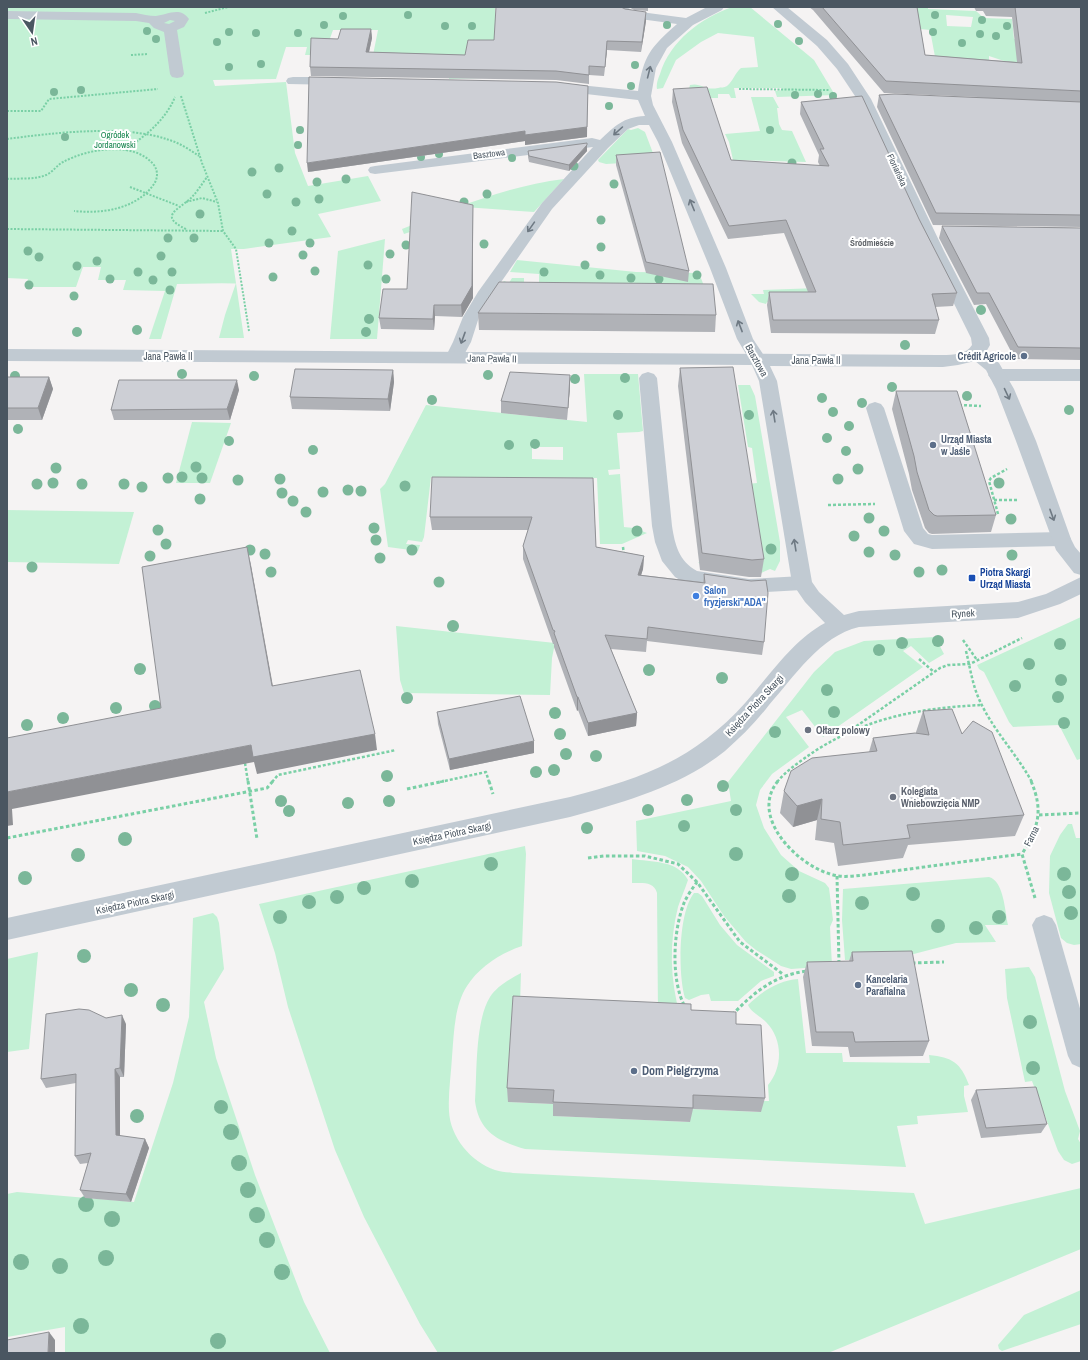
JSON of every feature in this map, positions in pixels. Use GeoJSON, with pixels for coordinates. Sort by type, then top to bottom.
{"type":"FeatureCollection","features":[{"type":"Feature","properties":{"kind":"street","name":"Floriańska"},"geometry":{"type":"LineString","coordinates":[[779,7],[822,43],[871,99],[934,231],[980,338],[981,344],[975,353]]}},
{"type":"Feature","properties":{"kind":"street"},"geometry":{"type":"LineString","coordinates":[[7,15],[136,17],[158,20],[164,17],[172,16],[182,19],[178,26],[170,28],[177,74]]}},
{"type":"Feature","properties":{"kind":"street"},"geometry":{"type":"LineString","coordinates":[[975,353],[990,364],[997,375],[1013,410],[1061,539],[1069,553],[1081,568]]}},
{"type":"Feature","properties":{"kind":"street","name":"Jana Pawła II"},"geometry":{"type":"LineString","coordinates":[[7,355],[948,361],[961,359],[975,353]]}},
{"type":"Feature","properties":{"kind":"street","name":"Basztowa"},"geometry":{"type":"LineString","coordinates":[[758,360],[768,381],[802,583],[812,597],[840,624]]}},
{"type":"Feature","properties":{"kind":"street"},"geometry":{"type":"LineString","coordinates":[[997,375],[1081,375]]}},
{"type":"Feature","properties":{"kind":"street","name":"Rynek"},"geometry":{"type":"LineString","coordinates":[[840,624],[859,619],[1018,610],[1053,599],[1081,585]]}},
{"type":"Feature","properties":{"kind":"street","name":"Księdza Piotra Skargi"},"geometry":{"type":"LineString","coordinates":[[7,929],[570,807],[647,784],[686,765],[720,741],[735,728],[782,674],[824,633],[840,624]]}},
{"type":"Feature","properties":{"kind":"lane"},"geometry":{"type":"LineString","coordinates":[[618,7],[630,14],[688,22]]}},
{"type":"Feature","properties":{"kind":"lane"},"geometry":{"type":"LineString","coordinates":[[548,86],[644,96],[649,68],[662,45],[688,22],[717,7]]}},
{"type":"Feature","properties":{"kind":"lane"},"geometry":{"type":"LineString","coordinates":[[293,81],[351,81]]}},
{"type":"Feature","properties":{"kind":"lane","name":"Basztowa"},"geometry":{"type":"LineString","coordinates":[[644,96],[646,106],[678,172],[745,339],[758,360]]}},
{"type":"Feature","properties":{"kind":"lane"},"geometry":{"type":"LineString","coordinates":[[454,358],[462,342],[470,317],[531,228],[548,206],[603,145],[623,126],[637,121],[654,120]]}},
{"type":"Feature","properties":{"kind":"lane","name":"Basztowa"},"geometry":{"type":"LineString","coordinates":[[375,170],[592,142],[603,145]]}},
{"type":"Feature","properties":{"kind":"lane"},"geometry":{"type":"LineString","coordinates":[[648,378],[662,526],[665,542],[672,561],[687,576],[698,579],[750,586],[802,583]]}},
{"type":"Feature","properties":{"kind":"lane"},"geometry":{"type":"LineString","coordinates":[[875,408],[914,531],[918,536],[928,542],[1061,539]]}},
{"type":"Feature","properties":{"kind":"lane"},"geometry":{"type":"LineString","coordinates":[[1044,926],[1081,1056]]}},
{"type":"Feature","properties":{"kind":"path"},"geometry":{"type":"LineString","coordinates":[[7,111],[41,111],[49,99],[160,89]]}},
{"type":"Feature","properties":{"kind":"path"},"geometry":{"type":"LineString","coordinates":[[739,89],[836,90]]}},
{"type":"Feature","properties":{"kind":"path"},"geometry":{"type":"LineString","coordinates":[[180,92],[200,157],[218,203],[223,231],[236,249],[250,337]]}},
{"type":"Feature","properties":{"kind":"path"},"geometry":{"type":"LineString","coordinates":[[124,151],[147,135],[167,114],[176,96]]}},
{"type":"Feature","properties":{"kind":"path"},"geometry":{"type":"LineString","coordinates":[[7,139],[50,134],[89,132],[135,133],[165,138],[200,157]]}},
{"type":"Feature","properties":{"kind":"path"},"geometry":{"type":"LineString","coordinates":[[7,179],[47,175],[64,161],[89,152],[107,150],[124,151],[144,157],[155,166],[158,174],[157,179],[145,194],[127,206],[95,212],[74,211]]}},
{"type":"Feature","properties":{"kind":"path"},"geometry":{"type":"LineString","coordinates":[[188,230],[175,224],[172,219],[172,214],[200,188],[207,176]]}},
{"type":"Feature","properties":{"kind":"path"},"geometry":{"type":"LineString","coordinates":[[130,187],[179,206]]}},
{"type":"Feature","properties":{"kind":"path"},"geometry":{"type":"LineString","coordinates":[[183,203],[202,198],[218,203]]}},
{"type":"Feature","properties":{"kind":"path"},"geometry":{"type":"LineString","coordinates":[[7,229],[223,231]]}},
{"type":"Feature","properties":{"kind":"path"},"geometry":{"type":"LineString","coordinates":[[958,405],[988,407]]}},
{"type":"Feature","properties":{"kind":"path"},"geometry":{"type":"LineString","coordinates":[[1005,540],[988,481],[1007,468]]}},
{"type":"Feature","properties":{"kind":"path"},"geometry":{"type":"LineString","coordinates":[[994,500],[1018,500]]}},
{"type":"Feature","properties":{"kind":"path"},"geometry":{"type":"LineString","coordinates":[[828,505],[877,504]]}},
{"type":"Feature","properties":{"kind":"path"},"geometry":{"type":"LineString","coordinates":[[623,547],[624,556]]}},
{"type":"Feature","properties":{"kind":"path"},"geometry":{"type":"LineString","coordinates":[[962,639],[977,660]]}},
{"type":"Feature","properties":{"kind":"path","name":"Farna"},"geometry":{"type":"LineString","coordinates":[[966,651],[970,664],[972,682],[982,705],[999,735],[1031,781],[1038,802],[1039,815],[1037,825],[1022,854],[1044,926]]}},
{"type":"Feature","properties":{"kind":"path"},"geometry":{"type":"LineString","coordinates":[[919,659],[934,672]]}},
{"type":"Feature","properties":{"kind":"path"},"geometry":{"type":"LineString","coordinates":[[970,664],[948,665],[934,672],[839,737],[808,756],[777,782],[769,796],[769,812],[779,836],[810,864],[823,872],[837,876],[868,874],[1022,854]]}},
{"type":"Feature","properties":{"kind":"path"},"geometry":{"type":"LineString","coordinates":[[839,737],[861,727],[927,709],[982,705]]}},
{"type":"Feature","properties":{"kind":"path"},"geometry":{"type":"LineString","coordinates":[[7,838],[250,792],[266,788],[278,775],[396,750]]}},
{"type":"Feature","properties":{"kind":"path"},"geometry":{"type":"LineString","coordinates":[[245,764],[256,840]]}},
{"type":"Feature","properties":{"kind":"path"},"geometry":{"type":"LineString","coordinates":[[407,789],[486,772],[493,794]]}},
{"type":"Feature","properties":{"kind":"path"},"geometry":{"type":"LineString","coordinates":[[1039,815],[1081,813]]}},
{"type":"Feature","properties":{"kind":"path"},"geometry":{"type":"LineString","coordinates":[[588,858],[604,856],[645,856],[678,864],[697,882],[740,942],[784,975]]}},
{"type":"Feature","properties":{"kind":"path"},"geometry":{"type":"LineString","coordinates":[[837,876],[839,970]]}},
{"type":"Feature","properties":{"kind":"path"},"geometry":{"type":"LineString","coordinates":[[687,1008],[680,1000],[676,972],[676,947],[678,925],[682,907],[688,893],[697,882]]}},
{"type":"Feature","properties":{"kind":"path"},"geometry":{"type":"LineString","coordinates":[[907,964],[944,962]]}},
{"type":"Feature","properties":{"kind":"path"},"geometry":{"type":"LineString","coordinates":[[839,965],[847,965]]}},
{"type":"Feature","properties":{"kind":"path"},"geometry":{"type":"LineString","coordinates":[[730,1016],[762,986],[784,975],[811,971]]}},
{"type":"Feature","properties":{"kind":"green space","name":"Ogródek Jordanowski"},"geometry":{"type":"Polygon","coordinates":[[[7,7],[495,7],[495,17],[536,17],[483,78],[449,79],[449,60],[373,55],[378,30],[333,30],[324,55],[305,55],[307,47],[286,47],[276,79],[213,80],[215,86],[286,82],[295,153],[308,186],[368,176],[381,201],[318,214],[331,237],[244,249],[231,249],[236,283],[177,284],[161,339],[149,339],[165,291],[123,290],[126,280],[98,280],[101,267],[83,267],[76,287],[26,287],[28,279],[7,278],[7,7]]]}},
{"type":"Feature","properties":{"kind":"green space"},"geometry":{"type":"Polygon","coordinates":[[[732,7],[750,7],[814,60],[835,95],[777,97],[775,91],[783,90],[782,88],[734,88],[736,98],[731,98],[729,94],[718,94],[718,98],[711,98],[710,96],[687,96],[690,85],[694,84],[713,89],[725,87],[741,68],[758,67],[754,37],[718,33],[701,42],[676,60],[663,88],[657,89],[658,80],[665,62],[679,41],[698,24],[709,17],[732,7]]]}},
{"type":"Feature","properties":{"kind":"green space"},"geometry":{"type":"Polygon","coordinates":[[[857,7],[928,7],[928,9],[976,11],[984,18],[1012,19],[1014,39],[1060,42],[1081,68],[1007,62],[989,56],[989,61],[936,62],[930,30],[880,25],[857,7]],[[946,15],[947,26],[971,27],[973,17],[946,15]]]}},
{"type":"Feature","properties":{"kind":"green space"},"geometry":{"type":"Polygon","coordinates":[[[751,97],[773,97],[779,108],[777,108],[779,124],[782,130],[792,131],[806,162],[733,160],[729,142],[725,134],[760,131],[751,97]]]}},
{"type":"Feature","properties":{"kind":"green space"},"geometry":{"type":"Polygon","coordinates":[[[638,128],[645,132],[656,161],[606,164],[599,162],[598,160],[628,129],[631,130],[638,128]]]}},
{"type":"Feature","properties":{"kind":"green space"},"geometry":{"type":"Polygon","coordinates":[[[564,179],[534,212],[464,207],[409,230],[410,232],[404,234],[402,229],[502,192],[543,182],[564,179]]]}},
{"type":"Feature","properties":{"kind":"green space"},"geometry":{"type":"Polygon","coordinates":[[[385,239],[377,339],[330,339],[338,251],[385,239]]]}},
{"type":"Feature","properties":{"kind":"green space"},"geometry":{"type":"Polygon","coordinates":[[[517,260],[636,272],[699,273],[709,299],[491,298],[504,281],[509,283],[512,278],[524,278],[524,284],[539,285],[539,274],[510,272],[517,260]]]}},
{"type":"Feature","properties":{"kind":"green space"},"geometry":{"type":"Polygon","coordinates":[[[236,283],[244,338],[219,338],[225,315],[236,283]]]}},
{"type":"Feature","properties":{"kind":"green space"},"geometry":{"type":"Polygon","coordinates":[[[873,286],[847,302],[767,302],[766,304],[759,302],[751,294],[764,294],[763,290],[873,286]]]}},
{"type":"Feature","properties":{"kind":"green space"},"geometry":{"type":"Polygon","coordinates":[[[584,374],[638,374],[643,431],[617,433],[620,469],[608,470],[609,475],[620,474],[624,527],[634,528],[647,533],[622,544],[600,544],[597,478],[431,477],[424,537],[422,542],[408,540],[406,544],[420,545],[418,551],[388,547],[380,489],[385,484],[426,405],[587,422],[584,374]],[[532,447],[532,459],[563,460],[563,447],[532,447]]]}},
{"type":"Feature","properties":{"kind":"green space"},"geometry":{"type":"Polygon","coordinates":[[[738,385],[750,385],[755,396],[780,542],[780,561],[775,571],[770,569],[761,573],[703,566],[698,562],[748,562],[747,484],[757,483],[752,448],[748,447],[738,385]]]}},
{"type":"Feature","properties":{"kind":"green space"},"geometry":{"type":"Polygon","coordinates":[[[192,422],[231,423],[210,483],[176,483],[192,422]]]}},
{"type":"Feature","properties":{"kind":"green space"},"geometry":{"type":"Polygon","coordinates":[[[7,510],[134,512],[119,564],[7,562],[7,510]]]}},
{"type":"Feature","properties":{"kind":"green space"},"geometry":{"type":"Polygon","coordinates":[[[1081,617],[1081,762],[1080,759],[1077,760],[1059,725],[1013,727],[1009,722],[984,672],[979,669],[977,665],[1081,617]]]}},
{"type":"Feature","properties":{"kind":"green space"},"geometry":{"type":"Polygon","coordinates":[[[396,626],[555,643],[552,658],[550,695],[404,693],[400,680],[396,626]]]}},
{"type":"Feature","properties":{"kind":"green space"},"geometry":{"type":"Polygon","coordinates":[[[935,637],[944,654],[929,663],[911,646],[903,651],[923,667],[823,737],[802,710],[786,717],[809,747],[772,774],[760,790],[756,805],[764,828],[781,855],[799,871],[825,883],[829,888],[833,920],[830,927],[832,966],[791,969],[781,966],[746,942],[724,916],[701,881],[688,867],[665,856],[637,851],[636,821],[731,801],[728,782],[814,672],[835,652],[864,641],[935,637]]]}},
{"type":"Feature","properties":{"kind":"green space"},"geometry":{"type":"Polygon","coordinates":[[[1068,824],[1072,824],[1076,838],[1081,838],[1081,944],[1074,945],[1067,943],[1061,938],[1049,893],[1050,856],[1060,835],[1068,824]]]}},
{"type":"Feature","properties":{"kind":"green space"},"geometry":{"type":"Polygon","coordinates":[[[525,846],[526,854],[522,946],[491,962],[472,979],[459,1002],[455,1020],[449,1091],[450,1121],[453,1130],[463,1147],[478,1161],[495,1170],[513,1173],[914,1193],[925,1224],[1081,1188],[1081,1249],[828,1353],[438,1353],[420,1324],[364,1217],[335,1150],[288,1007],[275,953],[259,904],[525,846]]]}},
{"type":"Feature","properties":{"kind":"green space"},"geometry":{"type":"Polygon","coordinates":[[[632,859],[671,865],[684,873],[688,880],[678,907],[672,947],[674,988],[680,1015],[658,1015],[657,893],[653,886],[644,883],[632,883],[632,859]]]}},
{"type":"Feature","properties":{"kind":"green space"},"geometry":{"type":"Polygon","coordinates":[[[989,877],[998,884],[1001,891],[1008,925],[985,925],[996,942],[956,943],[906,956],[883,959],[845,960],[842,920],[843,889],[989,877]]]}},
{"type":"Feature","properties":{"kind":"green space"},"geometry":{"type":"Polygon","coordinates":[[[694,893],[698,893],[702,896],[720,925],[737,945],[774,972],[774,976],[761,981],[738,1001],[711,1001],[709,994],[701,995],[689,1000],[685,998],[681,975],[682,929],[689,902],[694,893]]]}},
{"type":"Feature","properties":{"kind":"green space"},"geometry":{"type":"Polygon","coordinates":[[[213,913],[217,917],[219,923],[224,969],[204,1002],[216,1058],[255,1175],[304,1302],[330,1353],[65,1353],[65,1327],[7,1337],[7,1194],[17,1192],[134,1202],[173,1083],[189,1017],[193,918],[213,913]]]}},
{"type":"Feature","properties":{"kind":"green space"},"geometry":{"type":"Polygon","coordinates":[[[38,952],[29,1049],[7,1052],[7,959],[38,952]]]}},
{"type":"Feature","properties":{"kind":"green space"},"geometry":{"type":"Polygon","coordinates":[[[1029,967],[1035,977],[1065,1091],[1080,1131],[1078,1139],[1081,1144],[1081,1161],[1072,1164],[1064,1160],[1058,1151],[1032,1081],[1025,1082],[1007,998],[1005,969],[1029,967]]]}},
{"type":"Feature","properties":{"kind":"green space"},"geometry":{"type":"Polygon","coordinates":[[[521,973],[520,1005],[508,1102],[554,1104],[554,1116],[690,1122],[690,1109],[761,1112],[761,1101],[769,1101],[768,1085],[776,1070],[779,1053],[776,1036],[772,1029],[751,1010],[748,1005],[777,984],[798,979],[806,1053],[842,1053],[843,1062],[930,1063],[929,1055],[944,1057],[955,1062],[966,1077],[969,1085],[964,1086],[964,1096],[968,1112],[917,1116],[918,1124],[897,1126],[906,1167],[525,1149],[506,1142],[491,1134],[485,1128],[477,1112],[475,1101],[479,1033],[485,1007],[496,989],[521,973]]]}},
{"type":"Feature","properties":{"kind":"green space"},"geometry":{"type":"Polygon","coordinates":[[[1081,1290],[1081,1324],[1002,1351],[999,1349],[998,1345],[1024,1315],[1081,1290]]]}},
{"type":"Feature","properties":{"kind":"building"},"geometry":{"type":"Polygon","coordinates":[[[496,7],[621,7],[646,12],[642,42],[607,41],[605,67],[589,66],[589,75],[556,71],[310,67],[311,38],[338,39],[341,29],[371,29],[366,52],[465,55],[468,40],[494,40],[496,7]]]}},
{"type":"Feature","properties":{"kind":"building"},"geometry":{"type":"Polygon","coordinates":[[[822,7],[917,7],[925,55],[1022,63],[1015,7],[1081,7],[1081,91],[886,81],[822,7]]]}},
{"type":"Feature","properties":{"kind":"building"},"geometry":{"type":"Polygon","coordinates":[[[309,77],[556,82],[588,86],[587,127],[525,135],[525,131],[307,163],[309,77]]]}},
{"type":"Feature","properties":{"kind":"building"},"geometry":{"type":"Polygon","coordinates":[[[707,87],[731,160],[829,166],[820,149],[824,149],[801,102],[862,96],[919,219],[957,293],[932,294],[939,320],[773,320],[769,292],[816,292],[786,220],[729,226],[683,130],[673,89],[707,87]]]}},
{"type":"Feature","properties":{"kind":"building"},"geometry":{"type":"Polygon","coordinates":[[[895,94],[1081,102],[1081,215],[936,213],[879,95],[895,94]]]}},
{"type":"Feature","properties":{"kind":"building"},"geometry":{"type":"Polygon","coordinates":[[[587,143],[587,145],[569,165],[529,156],[528,151],[587,143]]]}},
{"type":"Feature","properties":{"kind":"building"},"geometry":{"type":"Polygon","coordinates":[[[660,152],[689,271],[646,262],[616,155],[660,152]]]}},
{"type":"Feature","properties":{"kind":"building"},"geometry":{"type":"Polygon","coordinates":[[[412,192],[473,205],[472,286],[461,305],[434,305],[433,319],[379,318],[383,289],[407,289],[412,192]]]}},
{"type":"Feature","properties":{"kind":"building"},"geometry":{"type":"Polygon","coordinates":[[[942,226],[1081,228],[1081,348],[1018,347],[989,293],[977,293],[942,226]]]}},
{"type":"Feature","properties":{"kind":"building"},"geometry":{"type":"Polygon","coordinates":[[[499,282],[713,284],[716,315],[478,313],[499,282]]]}},
{"type":"Feature","properties":{"kind":"building"},"geometry":{"type":"Polygon","coordinates":[[[733,367],[764,559],[752,560],[702,553],[680,368],[733,367]]]}},
{"type":"Feature","properties":{"kind":"building"},"geometry":{"type":"Polygon","coordinates":[[[295,369],[393,370],[388,399],[290,397],[295,369]]]}},
{"type":"Feature","properties":{"kind":"building"},"geometry":{"type":"Polygon","coordinates":[[[510,372],[570,375],[568,408],[501,401],[510,372]]]}},
{"type":"Feature","properties":{"kind":"building"},"geometry":{"type":"Polygon","coordinates":[[[7,377],[49,377],[38,408],[7,408],[7,377]]]}},
{"type":"Feature","properties":{"kind":"building"},"geometry":{"type":"Polygon","coordinates":[[[119,380],[237,380],[227,409],[111,410],[119,380]]]}},
{"type":"Feature","properties":{"kind":"building","name":"Urząd Miasta w Jaśle"},"geometry":{"type":"Polygon","coordinates":[[[896,391],[957,391],[996,515],[937,516],[929,510],[917,472],[896,391]]]}},
{"type":"Feature","properties":{"kind":"building"},"geometry":{"type":"Polygon","coordinates":[[[432,477],[593,478],[596,547],[644,556],[638,575],[705,583],[704,574],[751,581],[766,580],[768,593],[764,642],[648,627],[647,639],[605,635],[637,713],[588,723],[577,697],[554,633],[555,631],[553,630],[523,546],[532,517],[430,517],[432,477]]]}},
{"type":"Feature","properties":{"kind":"building"},"geometry":{"type":"Polygon","coordinates":[[[247,547],[272,686],[360,670],[375,734],[253,757],[251,745],[7,792],[7,738],[161,708],[142,567],[247,547]]]}},
{"type":"Feature","properties":{"kind":"building"},"geometry":{"type":"Polygon","coordinates":[[[520,696],[534,741],[449,759],[437,712],[520,696]]]}},
{"type":"Feature","properties":{"kind":"building","name":"Kolegiata Wniebowzięcia NMP"},"geometry":{"type":"Polygon","coordinates":[[[952,709],[962,734],[973,721],[992,732],[1024,815],[907,825],[910,838],[843,845],[840,822],[821,819],[822,799],[797,806],[784,791],[791,771],[812,758],[877,751],[873,738],[915,733],[929,735],[923,711],[952,709]]]}},
{"type":"Feature","properties":{"kind":"building"},"geometry":{"type":"Polygon","coordinates":[[[912,951],[929,1041],[855,1042],[853,1032],[816,1032],[807,962],[853,961],[852,952],[912,951]]]}},
{"type":"Feature","properties":{"kind":"building","name":"Dom Pielgrzyma"},"geometry":{"type":"Polygon","coordinates":[[[513,996],[691,1004],[691,1010],[736,1012],[736,1024],[761,1025],[765,1098],[693,1095],[693,1108],[553,1102],[554,1090],[507,1088],[513,996]]]}},
{"type":"Feature","properties":{"kind":"building"},"geometry":{"type":"Polygon","coordinates":[[[79,1009],[89,1010],[106,1018],[122,1015],[120,1068],[115,1069],[116,1135],[145,1139],[126,1194],[80,1190],[91,1153],[75,1156],[76,1074],[41,1079],[46,1014],[79,1009]]]}},
{"type":"Feature","properties":{"kind":"building"},"geometry":{"type":"Polygon","coordinates":[[[1036,1087],[1047,1124],[986,1128],[976,1090],[1036,1087]]]}},
{"type":"Feature","properties":{"kind":"building"},"geometry":{"type":"Polygon","coordinates":[[[49,1332],[48,1353],[7,1353],[7,1340],[49,1332]]]}},
{"type":"Feature","properties":{"kind":"place","name":"Crédit Agricole"},"geometry":{"type":"Point","coordinates":[1024,356]}},
{"type":"Feature","properties":{"kind":"place","name":"Urząd Miasta w Jaśle"},"geometry":{"type":"Point","coordinates":[933,445]}},
{"type":"Feature","properties":{"kind":"place","name":"Piotra Skargi Urząd Miasta"},"geometry":{"type":"Point","coordinates":[972,578]}},
{"type":"Feature","properties":{"kind":"place","name":"Salon fryzjerski\"ADA\""},"geometry":{"type":"Point","coordinates":[696,596]}},
{"type":"Feature","properties":{"kind":"place","name":"Ołtarz polowy"},"geometry":{"type":"Point","coordinates":[808,730]}},
{"type":"Feature","properties":{"kind":"place","name":"Kolegiata Wniebowzięcia NMP"},"geometry":{"type":"Point","coordinates":[893,797]}},
{"type":"Feature","properties":{"kind":"place","name":"Kancelaria Parafialna"},"geometry":{"type":"Point","coordinates":[858,985]}},
{"type":"Feature","properties":{"kind":"place","name":"Dom Pielgrzyma"},"geometry":{"type":"Point","coordinates":[634,1071]}},
{"type":"Feature","properties":{"kind":"district","name":"Śródmieście"},"geometry":{"type":"Point","coordinates":[872,243]}}]}
